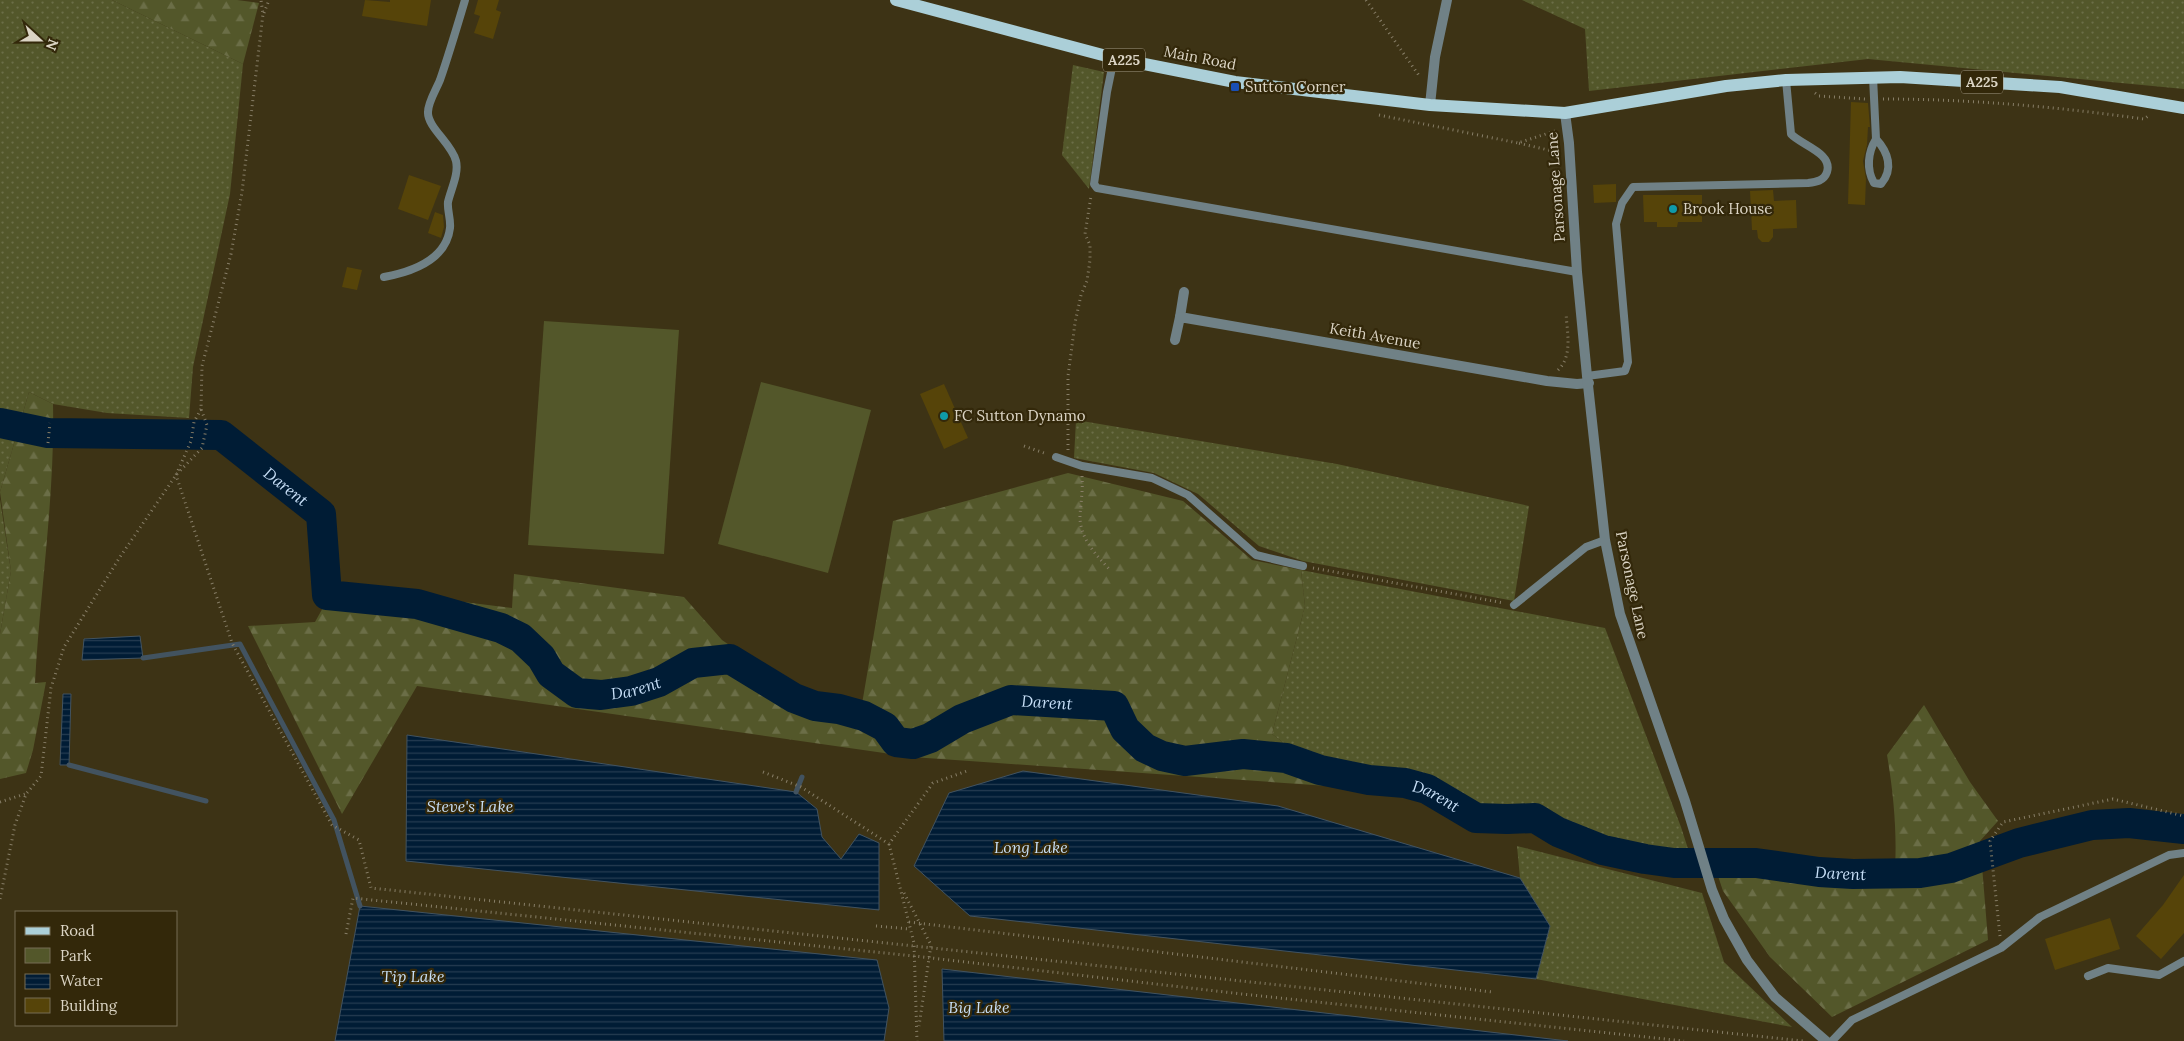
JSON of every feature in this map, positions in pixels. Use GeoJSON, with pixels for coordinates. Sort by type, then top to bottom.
{"type":"FeatureCollection","features":[{"type":"Feature","properties":{"kind":"main road","name":"Main Road"},"geometry":{"type":"LineString","coordinates":[[896,0],[1114,58],[1235,82],[1430,105],[1564,112]]}},
{"type":"Feature","properties":{"kind":"main road","name":"A225"},"geometry":{"type":"LineString","coordinates":[[1564,112],[1726,86],[1800,79],[1873,77],[2060,87],[2184,108]]}},
{"type":"Feature","properties":{"kind":"street"},"geometry":{"type":"LineString","coordinates":[[1430,105],[1435,57],[1447,0]]}},
{"type":"Feature","properties":{"kind":"street","name":"Parsonage Lane"},"geometry":{"type":"LineString","coordinates":[[1564,112],[1570,144],[1577,272],[1605,540],[1620,614],[1697,840],[1712,890],[1724,919],[1747,960],[1775,997],[1826,1041]]}},
{"type":"Feature","properties":{"kind":"street"},"geometry":{"type":"LineString","coordinates":[[1175,340],[1184,292]]}},
{"type":"Feature","properties":{"kind":"street","name":"Keith Avenue"},"geometry":{"type":"LineString","coordinates":[[1180,317],[1547,381],[1577,384],[1588,379]]}},
{"type":"Feature","properties":{"kind":"lane"},"geometry":{"type":"LineString","coordinates":[[384,277],[408,272],[422,266],[444,244],[450,230],[448,204],[455,177],[456,162],[450,147],[428,120],[428,111],[440,80],[465,0]]}},
{"type":"Feature","properties":{"kind":"lane"},"geometry":{"type":"LineString","coordinates":[[1114,58],[1107,92],[1094,184],[1097,188],[1577,272]]}},
{"type":"Feature","properties":{"kind":"lane"},"geometry":{"type":"LineString","coordinates":[[1873,77],[1876,139],[1870,150],[1869,174],[1874,183],[1881,184],[1887,177],[1889,163],[1885,149],[1876,139]]}},
{"type":"Feature","properties":{"kind":"lane"},"geometry":{"type":"LineString","coordinates":[[1588,379],[1625,372],[1628,362],[1616,224],[1622,203],[1633,187],[1808,183],[1818,182],[1824,177],[1828,170],[1828,162],[1824,157],[1796,140],[1791,134],[1786,80]]}},
{"type":"Feature","properties":{"kind":"lane"},"geometry":{"type":"LineString","coordinates":[[1056,458],[1082,466],[1152,478],[1188,495],[1256,555],[1303,566]]}},
{"type":"Feature","properties":{"kind":"lane"},"geometry":{"type":"LineString","coordinates":[[1514,605],[1586,547],[1605,540]]}},
{"type":"Feature","properties":{"kind":"lane"},"geometry":{"type":"LineString","coordinates":[[1832,1041],[1852,1020],[2001,948],[2040,917],[2169,855],[2184,853]]}},
{"type":"Feature","properties":{"kind":"lane"},"geometry":{"type":"LineString","coordinates":[[2088,976],[2108,968],[2159,976],[2184,961]]}},
{"type":"Feature","properties":{"kind":"path"},"geometry":{"type":"LineString","coordinates":[[176,474],[202,448],[207,425],[201,409],[202,366],[231,254],[242,192],[263,14],[262,0]]}},
{"type":"Feature","properties":{"kind":"path"},"geometry":{"type":"LineString","coordinates":[[263,14],[268,0]]}},
{"type":"Feature","properties":{"kind":"path"},"geometry":{"type":"LineString","coordinates":[[1366,0],[1418,73]]}},
{"type":"Feature","properties":{"kind":"path"},"geometry":{"type":"LineString","coordinates":[[1800,79],[1819,96],[1920,99],[2051,107],[2144,119],[2162,105]]}},
{"type":"Feature","properties":{"kind":"path"},"geometry":{"type":"LineString","coordinates":[[1358,97],[1372,114],[1557,152],[1558,162]]}},
{"type":"Feature","properties":{"kind":"path"},"geometry":{"type":"LineString","coordinates":[[1518,143],[1554,133],[1564,112]]}},
{"type":"Feature","properties":{"kind":"path"},"geometry":{"type":"LineString","coordinates":[[1068,461],[1068,376],[1075,323],[1081,295],[1087,282],[1090,260],[1090,245],[1085,234],[1094,184]]}},
{"type":"Feature","properties":{"kind":"path"},"geometry":{"type":"LineString","coordinates":[[1547,381],[1565,364],[1568,356],[1566,308]]}},
{"type":"Feature","properties":{"kind":"path"},"geometry":{"type":"LineString","coordinates":[[0,899],[15,825],[26,794],[41,776],[51,688],[64,647],[120,557],[176,474],[191,441],[194,422],[201,409]]}},
{"type":"Feature","properties":{"kind":"path"},"geometry":{"type":"LineString","coordinates":[[48,443],[50,423]]}},
{"type":"Feature","properties":{"kind":"path"},"geometry":{"type":"LineString","coordinates":[[1024,446],[1056,458]]}},
{"type":"Feature","properties":{"kind":"path"},"geometry":{"type":"LineString","coordinates":[[1082,466],[1083,492],[1080,517],[1089,548],[1111,571]]}},
{"type":"Feature","properties":{"kind":"path"},"geometry":{"type":"LineString","coordinates":[[176,474],[232,643],[332,825],[359,840],[371,888],[1803,1041]]}},
{"type":"Feature","properties":{"kind":"path"},"geometry":{"type":"LineString","coordinates":[[1303,566],[1514,605]]}},
{"type":"Feature","properties":{"kind":"path"},"geometry":{"type":"LineString","coordinates":[[889,844],[933,784],[967,771]]}},
{"type":"Feature","properties":{"kind":"path"},"geometry":{"type":"LineString","coordinates":[[763,772],[796,784],[889,844],[914,946],[918,1034]]}},
{"type":"Feature","properties":{"kind":"path"},"geometry":{"type":"LineString","coordinates":[[0,802],[26,794]]}},
{"type":"Feature","properties":{"kind":"path"},"geometry":{"type":"LineString","coordinates":[[2001,948],[1990,841],[2003,822],[2113,799],[2184,816]]}},
{"type":"Feature","properties":{"kind":"path"},"geometry":{"type":"LineString","coordinates":[[901,888],[931,948],[917,1041]]}},
{"type":"Feature","properties":{"kind":"path"},"geometry":{"type":"LineString","coordinates":[[346,934],[353,898],[914,956],[1684,1041]]}},
{"type":"Feature","properties":{"kind":"path"},"geometry":{"type":"LineString","coordinates":[[909,922],[1492,992]]}},
{"type":"Feature","properties":{"kind":"path"},"geometry":{"type":"LineString","coordinates":[[876,926],[910,929]]}},
{"type":"Feature","properties":{"kind":"green space"},"geometry":{"type":"Polygon","coordinates":[[[0,0],[112,0],[243,64],[230,194],[193,367],[189,418],[107,413],[53,404],[29,392],[0,492],[0,0]]]}},
{"type":"Feature","properties":{"kind":"green space"},"geometry":{"type":"Polygon","coordinates":[[[112,0],[237,0],[259,3],[243,64],[112,0]]]}},
{"type":"Feature","properties":{"kind":"green space"},"geometry":{"type":"Polygon","coordinates":[[[1522,0],[2184,0],[2184,89],[1868,59],[1589,91],[1585,29],[1522,0]]]}},
{"type":"Feature","properties":{"kind":"green space"},"geometry":{"type":"Polygon","coordinates":[[[1073,65],[1104,72],[1089,189],[1062,155],[1073,65]]]}},
{"type":"Feature","properties":{"kind":"green space"},"geometry":{"type":"Polygon","coordinates":[[[544,321],[679,330],[664,554],[528,545],[544,321]]]}},
{"type":"Feature","properties":{"kind":"green space"},"geometry":{"type":"Polygon","coordinates":[[[761,382],[871,410],[828,573],[718,544],[761,382]]]}},
{"type":"Feature","properties":{"kind":"green space"},"geometry":{"type":"Polygon","coordinates":[[[29,392],[53,404],[50,509],[35,683],[46,682],[33,750],[26,773],[0,779],[0,634],[11,571],[0,492],[29,392]]]}},
{"type":"Feature","properties":{"kind":"green space"},"geometry":{"type":"Polygon","coordinates":[[[1076,420],[1337,464],[1529,506],[1514,601],[1303,561],[1259,546],[1198,494],[1154,473],[1074,458],[1076,420]]]}},
{"type":"Feature","properties":{"kind":"green space"},"geometry":{"type":"Polygon","coordinates":[[[1068,473],[1183,501],[1252,560],[1301,570],[1305,606],[1272,734],[1342,787],[912,757],[417,686],[342,814],[248,626],[315,622],[335,586],[512,608],[514,574],[684,597],[722,640],[802,695],[861,710],[893,521],[1068,473]]]}},
{"type":"Feature","properties":{"kind":"green space"},"geometry":{"type":"Polygon","coordinates":[[[0,499],[11,571],[0,634],[0,499]]]}},
{"type":"Feature","properties":{"kind":"green space"},"geometry":{"type":"Polygon","coordinates":[[[1301,570],[1605,628],[1690,855],[1615,848],[1534,813],[1477,811],[1409,779],[1310,763],[1272,734],[1305,606],[1301,570]]]}},
{"type":"Feature","properties":{"kind":"green space"},"geometry":{"type":"Polygon","coordinates":[[[1924,705],[1970,782],[1998,821],[1980,841],[1988,940],[1832,1017],[1770,957],[1723,891],[1716,870],[1894,882],[1895,818],[1887,755],[1924,705]]]}},
{"type":"Feature","properties":{"kind":"green space"},"geometry":{"type":"Polygon","coordinates":[[[1517,846],[1702,893],[1724,962],[1792,1027],[1536,979],[1550,926],[1520,878],[1517,846]]]}},
{"type":"Feature","properties":{"kind":"water"},"geometry":{"type":"Polygon","coordinates":[[[140,636],[143,658],[82,660],[84,639],[140,636]]]}},
{"type":"Feature","properties":{"kind":"water"},"geometry":{"type":"Polygon","coordinates":[[[63,694],[71,694],[69,765],[60,765],[63,694]]]}},
{"type":"Feature","properties":{"kind":"water","name":"Steve's Lake"},"geometry":{"type":"Polygon","coordinates":[[[407,735],[796,792],[817,809],[822,837],[841,859],[859,834],[879,843],[879,910],[406,861],[407,735]]]}},
{"type":"Feature","properties":{"kind":"water","name":"Long Lake"},"geometry":{"type":"Polygon","coordinates":[[[1023,771],[1278,806],[1520,878],[1550,926],[1536,979],[970,916],[914,866],[949,793],[1023,771]]]}},
{"type":"Feature","properties":{"kind":"water","name":"Tip Lake"},"geometry":{"type":"Polygon","coordinates":[[[360,906],[877,960],[889,1008],[884,1041],[335,1041],[360,906]]]}},
{"type":"Feature","properties":{"kind":"water","name":"Big Lake"},"geometry":{"type":"Polygon","coordinates":[[[942,969],[1568,1041],[944,1041],[942,969]]]}},
{"type":"Feature","properties":{"kind":"building"},"geometry":{"type":"Polygon","coordinates":[[[365,0],[390,2],[390,0],[431,0],[427,26],[362,16],[365,0]]]}},
{"type":"Feature","properties":{"kind":"building"},"geometry":{"type":"Polygon","coordinates":[[[478,0],[499,0],[496,10],[501,12],[493,39],[474,33],[480,16],[474,14],[478,0]]]}},
{"type":"Feature","properties":{"kind":"building"},"geometry":{"type":"Polygon","coordinates":[[[1851,102],[1868,103],[1870,127],[1868,127],[1867,145],[1863,161],[1866,179],[1865,205],[1848,204],[1851,102]]]}},
{"type":"Feature","properties":{"kind":"building"},"geometry":{"type":"Polygon","coordinates":[[[409,175],[441,186],[428,220],[398,209],[409,175]]]}},
{"type":"Feature","properties":{"kind":"building"},"geometry":{"type":"Polygon","coordinates":[[[1616,184],[1616,202],[1594,203],[1593,185],[1616,184]]]}},
{"type":"Feature","properties":{"kind":"building"},"geometry":{"type":"Polygon","coordinates":[[[1773,190],[1774,201],[1796,200],[1797,228],[1773,229],[1773,237],[1769,242],[1762,242],[1758,238],[1757,230],[1752,230],[1750,191],[1773,190]]]}},
{"type":"Feature","properties":{"kind":"building","name":"Brook House"},"geometry":{"type":"Polygon","coordinates":[[[1643,195],[1702,195],[1702,222],[1678,222],[1677,227],[1657,227],[1657,222],[1644,222],[1643,195]]]}},
{"type":"Feature","properties":{"kind":"building"},"geometry":{"type":"Polygon","coordinates":[[[435,212],[443,215],[444,227],[441,238],[428,233],[435,212]]]}},
{"type":"Feature","properties":{"kind":"building"},"geometry":{"type":"Polygon","coordinates":[[[347,267],[362,270],[357,290],[342,287],[347,267]]]}},
{"type":"Feature","properties":{"kind":"building","name":"FC Sutton Dynamo"},"geometry":{"type":"Polygon","coordinates":[[[944,384],[968,438],[944,449],[920,394],[944,384]]]}},
{"type":"Feature","properties":{"kind":"building"},"geometry":{"type":"Polygon","coordinates":[[[2184,875],[2184,933],[2161,959],[2136,936],[2163,905],[2184,875]]]}},
{"type":"Feature","properties":{"kind":"building"},"geometry":{"type":"Polygon","coordinates":[[[2110,918],[2120,949],[2055,970],[2045,939],[2110,918]]]}},
{"type":"Feature","properties":{"kind":"waterway","name":"Darent"},"geometry":{"type":"LineString","coordinates":[[0,423],[48,433],[221,435],[321,514],[327,595],[417,604],[501,628],[521,638],[541,657],[551,674],[577,693],[601,695],[631,691],[659,682],[693,663],[730,659],[794,698],[815,706],[839,709],[864,716],[885,727],[896,742],[913,744],[930,738],[962,719],[1011,700],[1114,706],[1125,729],[1145,748],[1162,756],[1185,761],[1243,754],[1286,758],[1320,770],[1369,780],[1405,783],[1427,789],[1476,818],[1535,818],[1558,832],[1603,850],[1674,863],[1756,863],[1819,872],[1853,874],[1920,873],[1951,868],[2019,843],[2092,825],[2129,823],[2184,829]]}},
{"type":"Feature","properties":{"kind":"waterway"},"geometry":{"type":"LineString","coordinates":[[143,658],[240,644],[334,820],[360,906]]}},
{"type":"Feature","properties":{"kind":"waterway"},"geometry":{"type":"LineString","coordinates":[[69,765],[206,801]]}},
{"type":"Feature","properties":{"kind":"waterway"},"geometry":{"type":"LineString","coordinates":[[796,792],[802,777]]}},
{"type":"Feature","properties":{"kind":"place","name":"Sutton Corner"},"geometry":{"type":"Point","coordinates":[1235,87]}},
{"type":"Feature","properties":{"kind":"place","name":"Brook House"},"geometry":{"type":"Point","coordinates":[1673,209]}},
{"type":"Feature","properties":{"kind":"place","name":"FC Sutton Dynamo"},"geometry":{"type":"Point","coordinates":[944,416]}}]}
